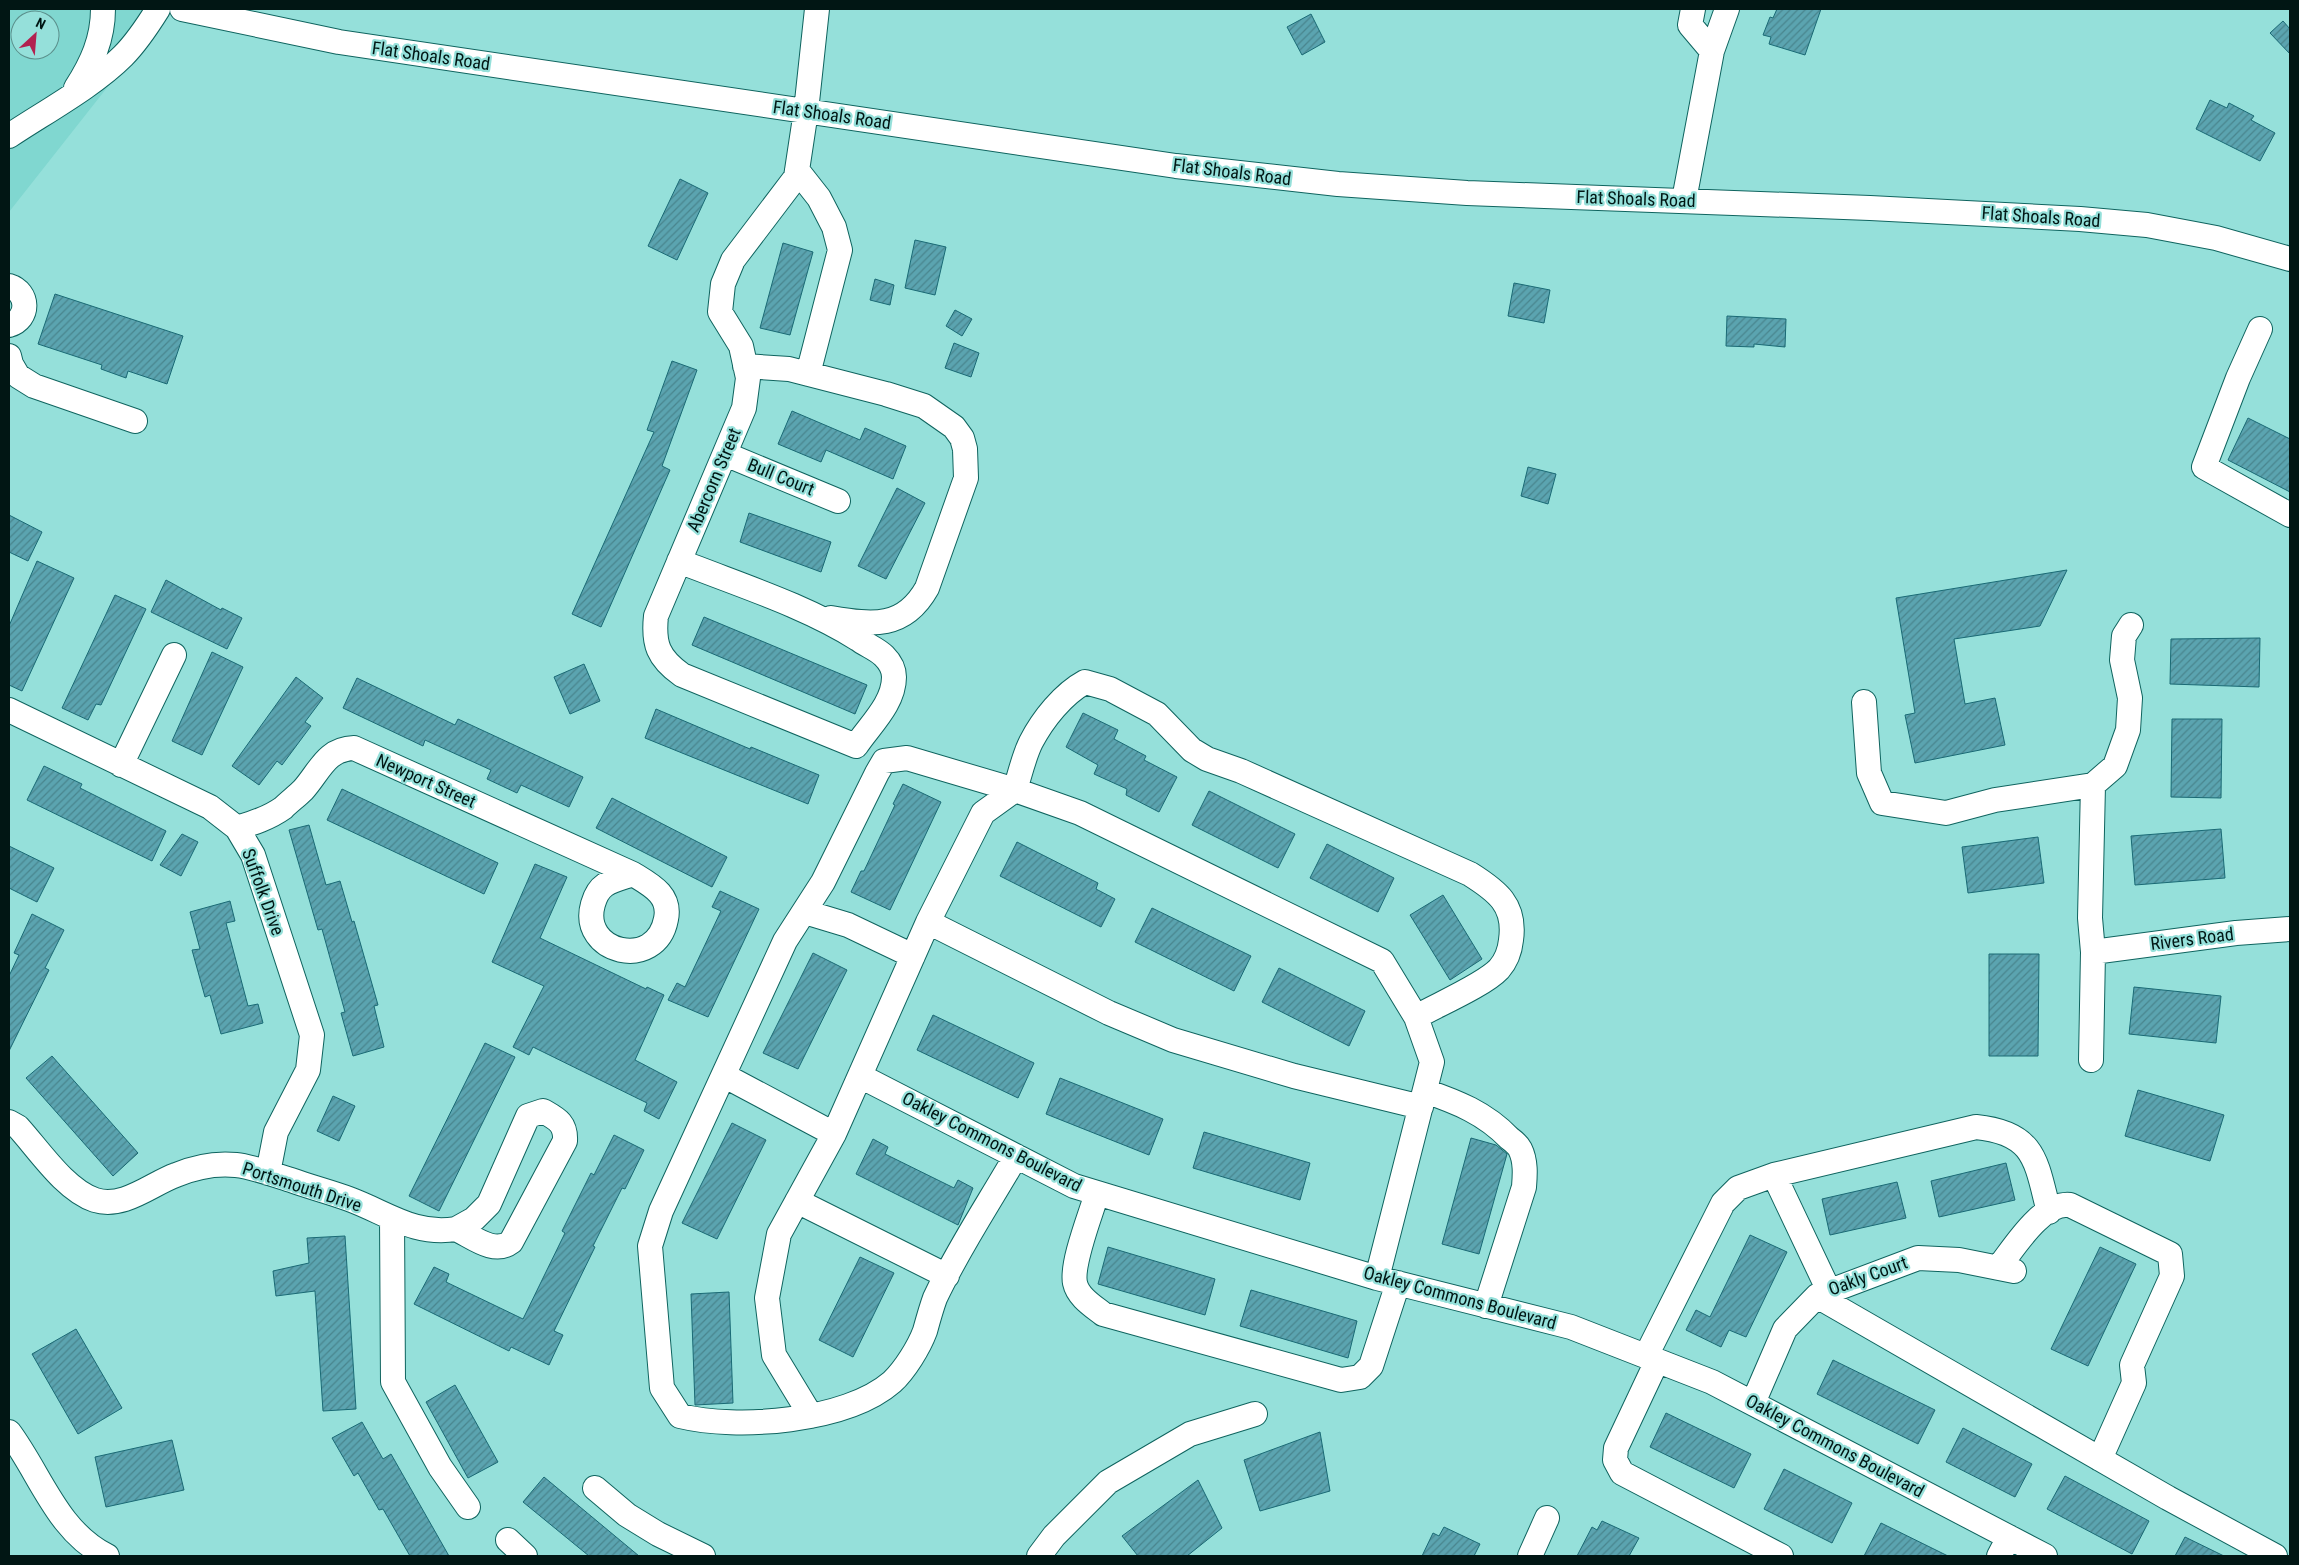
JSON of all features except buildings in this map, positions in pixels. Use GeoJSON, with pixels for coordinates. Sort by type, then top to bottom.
{"type":"FeatureCollection","features":[{"type":"Feature","properties":{"kind":"street"},"geometry":{"type":"LineString","coordinates":[[72,94],[88,70],[101,38],[103,9]]}},
{"type":"Feature","properties":{"kind":"street"},"geometry":{"type":"LineString","coordinates":[[9,136],[72,94],[123,56],[148,26],[158,9]]}},
{"type":"Feature","properties":{"kind":"street","name":"Flat Shoals Road"},"geometry":{"type":"LineString","coordinates":[[182,9],[339,42],[1176,166],[1338,184],[1467,193],[1684,200],[2020,216],[2147,225],[2216,238],[2290,259]]}},
{"type":"Feature","properties":{"kind":"street","name":"Abercorn Street"},"geometry":{"type":"LineString","coordinates":[[812,615],[846,632],[883,656],[892,667],[894,676],[891,690],[877,719],[856,746],[682,675],[668,665],[659,652],[654,634],[656,616],[744,408],[748,378],[741,346],[720,312],[723,284],[733,260],[796,177],[806,111],[817,9]]}},
{"type":"Feature","properties":{"kind":"street"},"geometry":{"type":"LineString","coordinates":[[1693,9],[1690,25],[1712,51]]}},
{"type":"Feature","properties":{"kind":"street"},"geometry":{"type":"LineString","coordinates":[[1684,200],[1712,51],[1727,9]]}},
{"type":"Feature","properties":{"kind":"street"},"geometry":{"type":"LineString","coordinates":[[797,170],[819,198],[834,227],[840,250],[808,374]]}},
{"type":"Feature","properties":{"kind":"street"},"geometry":{"type":"LineString","coordinates":[[9,286],[19,291],[25,302],[22,315],[18,320],[9,325]]}},
{"type":"Feature","properties":{"kind":"street"},"geometry":{"type":"LineString","coordinates":[[2260,329],[2238,378],[2204,467],[2290,515]]}},
{"type":"Feature","properties":{"kind":"street"},"geometry":{"type":"LineString","coordinates":[[9,356],[18,376],[34,386],[135,421]]}},
{"type":"Feature","properties":{"kind":"street"},"geometry":{"type":"LineString","coordinates":[[679,561],[812,615],[862,622],[877,622],[907,614],[919,603],[927,588],[966,478],[965,449],[962,438],[954,427],[924,406],[790,369],[745,366]]}},
{"type":"Feature","properties":{"kind":"street","name":"Bull Court"},"geometry":{"type":"LineString","coordinates":[[725,454],[838,501]]}},
{"type":"Feature","properties":{"kind":"street"},"geometry":{"type":"LineString","coordinates":[[1864,702],[1869,773],[1882,803],[1946,813],[1995,800],[2093,785],[2115,766],[2128,730],[2130,698],[2122,660],[2124,636],[2131,625]]}},
{"type":"Feature","properties":{"kind":"street"},"geometry":{"type":"LineString","coordinates":[[121,764],[174,655]]}},
{"type":"Feature","properties":{"kind":"street"},"geometry":{"type":"LineString","coordinates":[[811,1416],[774,1355],[768,1298],[780,1234],[834,1134],[928,922],[984,813],[1014,790],[1031,742],[1048,717],[1071,690],[1085,682],[1110,689],[1157,714],[1192,750],[1207,759],[1241,771],[1470,874],[1492,888],[1507,905],[1513,926],[1510,950],[1500,968],[1485,979],[1416,1017]]}},
{"type":"Feature","properties":{"kind":"street","name":"Suffolk Drive"},"geometry":{"type":"LineString","coordinates":[[9,710],[210,808],[237,828],[253,855],[312,1035],[308,1070],[276,1132],[268,1173]]}},
{"type":"Feature","properties":{"kind":"street","name":"Newport Street"},"geometry":{"type":"LineString","coordinates":[[237,828],[261,820],[281,809],[302,791],[330,755],[341,748],[354,748],[633,874]]}},
{"type":"Feature","properties":{"kind":"street"},"geometry":{"type":"LineString","coordinates":[[1016,1156],[947,1276],[935,1300],[924,1333],[892,1382],[850,1404],[811,1416],[757,1423],[698,1420],[680,1416],[662,1388],[650,1246],[661,1211],[725,1076],[785,941],[828,873],[884,761],[907,758],[1014,790],[1080,814],[1382,961],[1416,1017],[1432,1062],[1423,1099],[1371,1366],[1360,1377],[1341,1380],[1104,1314],[1084,1299],[1075,1284],[1075,1266],[1097,1193]]}},
{"type":"Feature","properties":{"kind":"street"},"geometry":{"type":"LineString","coordinates":[[2091,1060],[2093,952],[2090,918],[2093,785]]}},
{"type":"Feature","properties":{"kind":"street"},"geometry":{"type":"LineString","coordinates":[[805,912],[848,925],[913,956]]}},
{"type":"Feature","properties":{"kind":"street"},"geometry":{"type":"LineString","coordinates":[[928,922],[1109,1013],[1174,1040],[1294,1076],[1423,1099],[1463,1104],[1481,1114],[1503,1131],[1520,1148],[1525,1168],[1524,1187],[1486,1306]]}},
{"type":"Feature","properties":{"kind":"street","name":"Rivers Road"},"geometry":{"type":"LineString","coordinates":[[2093,952],[2236,934],[2290,930]]}},
{"type":"Feature","properties":{"kind":"street"},"geometry":{"type":"LineString","coordinates":[[725,1076],[834,1134]]}},
{"type":"Feature","properties":{"kind":"street","name":"Oakley Commons Boulevard"},"geometry":{"type":"LineString","coordinates":[[860,1076],[1074,1186],[1387,1280],[1570,1327],[1712,1382],[2004,1547],[2045,1556]]}},
{"type":"Feature","properties":{"kind":"street"},"geometry":{"type":"LineString","coordinates":[[543,1111],[561,1121],[566,1131],[565,1141],[511,1242],[505,1247],[494,1248],[456,1229],[474,1219],[489,1204],[528,1116],[543,1111]]}},
{"type":"Feature","properties":{"kind":"street","name":"Portsmouth Drive"},"geometry":{"type":"LineString","coordinates":[[9,1122],[18,1127],[71,1187],[95,1200],[111,1202],[127,1199],[177,1174],[205,1166],[236,1165],[268,1173],[349,1199],[420,1230],[440,1232],[456,1229]]}},
{"type":"Feature","properties":{"kind":"street"},"geometry":{"type":"LineString","coordinates":[[1781,1556],[1622,1473],[1615,1460],[1616,1448],[1651,1358],[1723,1203],[1738,1188],[1774,1174],[1976,1127],[1992,1129],[2010,1135],[2026,1146],[2035,1158],[2050,1212],[2063,1204],[2070,1205],[2170,1254],[2172,1276],[2132,1365],[2134,1382],[2100,1459]]}},
{"type":"Feature","properties":{"kind":"street"},"geometry":{"type":"LineString","coordinates":[[1774,1174],[1823,1293],[2100,1459],[2274,1556]]}},
{"type":"Feature","properties":{"kind":"street"},"geometry":{"type":"LineString","coordinates":[[797,1201],[947,1276]]}},
{"type":"Feature","properties":{"kind":"street","name":"Oakly Court"},"geometry":{"type":"LineString","coordinates":[[1752,1403],[1785,1328],[1823,1293],[1918,1258],[1959,1260],[2007,1270],[2036,1219],[2050,1212]]}},
{"type":"Feature","properties":{"kind":"street"},"geometry":{"type":"LineString","coordinates":[[392,1218],[392,1382],[440,1467],[468,1507]]}},
{"type":"Feature","properties":{"kind":"street"},"geometry":{"type":"LineString","coordinates":[[1039,1556],[1054,1536],[1108,1482],[1190,1434],[1255,1414]]}},
{"type":"Feature","properties":{"kind":"street"},"geometry":{"type":"LineString","coordinates":[[9,1432],[25,1454],[60,1516],[80,1540],[107,1556]]}},
{"type":"Feature","properties":{"kind":"street"},"geometry":{"type":"LineString","coordinates":[[595,1488],[643,1524],[703,1556]]}},
{"type":"Feature","properties":{"kind":"street"},"geometry":{"type":"LineString","coordinates":[[1530,1556],[1547,1518]]}},
{"type":"Feature","properties":{"kind":"street"},"geometry":{"type":"LineString","coordinates":[[508,1540],[525,1556]]}},
{"type":"Feature","properties":{"kind":"shaded area"},"geometry":{"type":"Polygon","coordinates":[[[9,9],[169,9],[9,212],[9,9]]]}}]}
